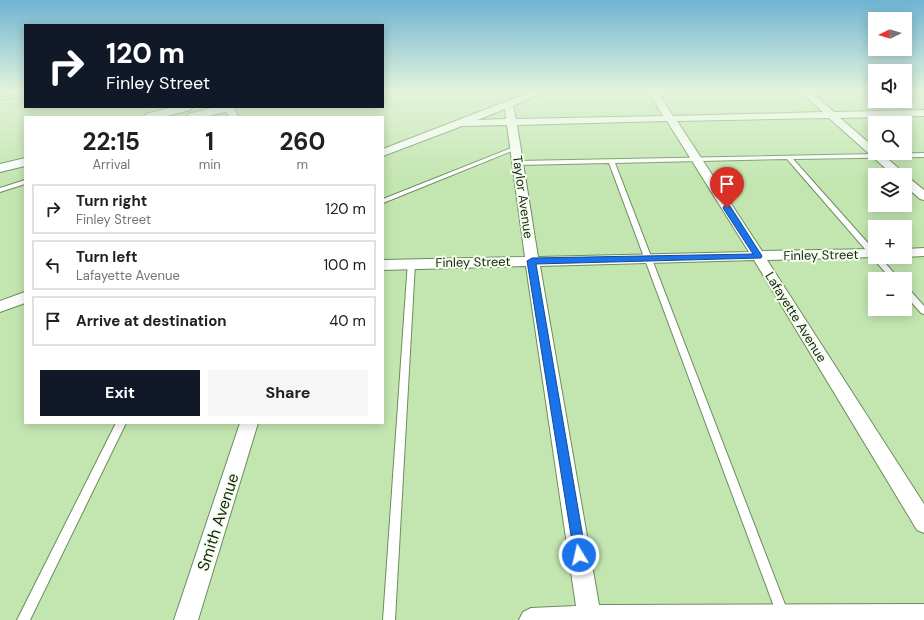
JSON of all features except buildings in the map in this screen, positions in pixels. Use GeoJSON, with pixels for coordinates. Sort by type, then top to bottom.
{"type":"FeatureCollection","features":[{"type":"Feature","properties":{"kind":"street"},"geometry":{"type":"LineString","coordinates":[[462,123],[473,121]]}},
{"type":"Feature","properties":{"kind":"street"},"geometry":{"type":"LineString","coordinates":[[384,153],[462,123],[473,121]]}},
{"type":"Feature","properties":{"kind":"street","name":"Taylor Avenue"},"geometry":{"type":"LineString","coordinates":[[511,121],[532,261],[590,618]]}},
{"type":"Feature","properties":{"kind":"street","name":"Lafayette Avenue"},"geometry":{"type":"LineString","coordinates":[[671,121],[758,256],[924,523]]}},
{"type":"Feature","properties":{"kind":"street"},"geometry":{"type":"LineString","coordinates":[[838,121],[868,147]]}},
{"type":"Feature","properties":{"kind":"street"},"geometry":{"type":"LineString","coordinates":[[0,156],[24,150]]}},
{"type":"Feature","properties":{"kind":"street"},"geometry":{"type":"LineString","coordinates":[[883,160],[892,168]]}},
{"type":"Feature","properties":{"kind":"street"},"geometry":{"type":"LineString","coordinates":[[0,168],[24,162]]}},
{"type":"Feature","properties":{"kind":"street"},"geometry":{"type":"LineString","coordinates":[[912,186],[924,196]]}},
{"type":"Feature","properties":{"kind":"street"},"geometry":{"type":"LineString","coordinates":[[912,252],[924,252]]}},
{"type":"Feature","properties":{"kind":"street","name":"Finley Street"},"geometry":{"type":"LineString","coordinates":[[384,264],[868,255]]}},
{"type":"Feature","properties":{"kind":"street"},"geometry":{"type":"LineString","coordinates":[[0,307],[24,296]]}},
{"type":"Feature","properties":{"kind":"street","name":"Smith Avenue"},"geometry":{"type":"LineString","coordinates":[[186,620],[250,424]]}},
{"type":"Feature","properties":{"kind":"street"},"geometry":{"type":"LineString","coordinates":[[531,620],[590,618],[924,616]]}},
{"type":"Feature","properties":{"kind":"lane"},"geometry":{"type":"LineString","coordinates":[[384,201],[517,156],[611,161],[789,158],[868,154]]}},
{"type":"Feature","properties":{"kind":"lane"},"geometry":{"type":"LineString","coordinates":[[912,155],[924,155]]}},
{"type":"Feature","properties":{"kind":"lane"},"geometry":{"type":"LineString","coordinates":[[789,158],[868,248]]}},
{"type":"Feature","properties":{"kind":"lane"},"geometry":{"type":"LineString","coordinates":[[611,161],[646,258],[784,618]]}},
{"type":"Feature","properties":{"kind":"lane"},"geometry":{"type":"LineString","coordinates":[[0,190],[24,182]]}},
{"type":"Feature","properties":{"kind":"lane"},"geometry":{"type":"LineString","coordinates":[[389,620],[411,263]]}},
{"type":"Feature","properties":{"kind":"lane"},"geometry":{"type":"LineString","coordinates":[[882,264],[889,272]]}},
{"type":"Feature","properties":{"kind":"lane"},"geometry":{"type":"LineString","coordinates":[[912,298],[924,311]]}},
{"type":"Feature","properties":{"kind":"lane"},"geometry":{"type":"LineString","coordinates":[[22,620],[120,424]]}},
{"type":"Feature","properties":{"kind":"route"},"geometry":{"type":"LineString","coordinates":[[579,555],[532,261],[758,256],[727,208]]}}]}
